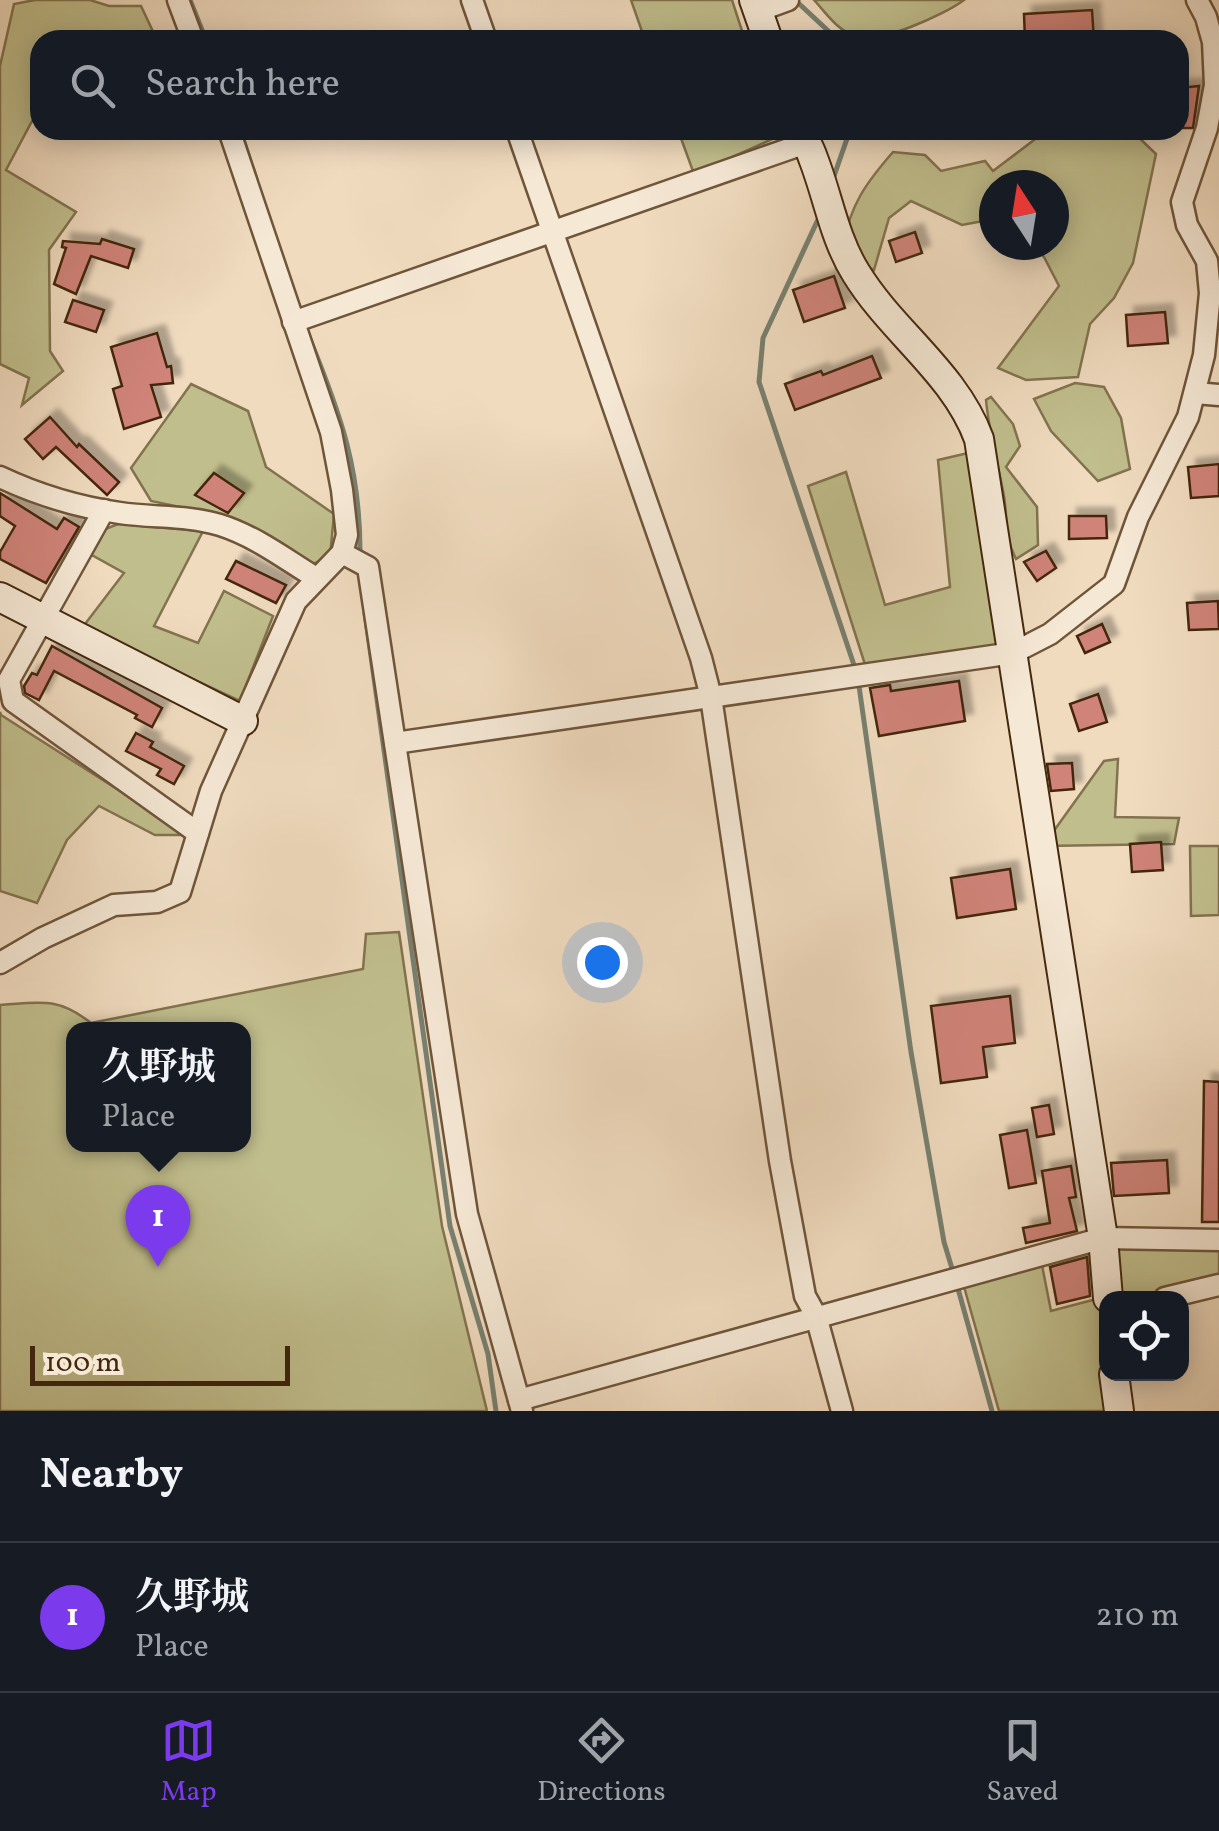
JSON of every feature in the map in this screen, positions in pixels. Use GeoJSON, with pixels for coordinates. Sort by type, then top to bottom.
{"type":"FeatureCollection","features":[{"type":"Feature","properties":{"kind":"street"},"geometry":{"type":"LineString","coordinates":[[178,0],[189,30]]}},
{"type":"Feature","properties":{"kind":"street"},"geometry":{"type":"LineString","coordinates":[[472,0],[482,30]]}},
{"type":"Feature","properties":{"kind":"street"},"geometry":{"type":"LineString","coordinates":[[764,30],[756,6],[788,0]]}},
{"type":"Feature","properties":{"kind":"street"},"geometry":{"type":"LineString","coordinates":[[396,743],[1013,653],[1050,634],[1114,584],[1138,517],[1188,418],[1204,356],[1210,293],[1208,261],[1186,225],[1182,202],[1210,114],[1215,85],[1216,42],[1197,0]]}},
{"type":"Feature","properties":{"kind":"street"},"geometry":{"type":"LineString","coordinates":[[0,962],[114,905],[157,902],[180,892],[211,791],[296,601],[342,553],[345,520],[331,432],[231,140]]}},
{"type":"Feature","properties":{"kind":"street"},"geometry":{"type":"LineString","coordinates":[[521,140],[694,640],[710,697],[804,1296],[816,1316],[842,1411]]}},
{"type":"Feature","properties":{"kind":"street"},"geometry":{"type":"LineString","coordinates":[[292,322],[553,232],[793,140]]}},
{"type":"Feature","properties":{"kind":"street"},"geometry":{"type":"LineString","coordinates":[[805,140],[842,246],[857,275],[970,414],[980,439],[1103,1238],[1107,1291]]}},
{"type":"Feature","properties":{"kind":"street"},"geometry":{"type":"LineString","coordinates":[[1194,393],[1219,395]]}},
{"type":"Feature","properties":{"kind":"street"},"geometry":{"type":"LineString","coordinates":[[0,477],[36,494],[104,510],[185,516],[222,526],[252,538],[316,578]]}},
{"type":"Feature","properties":{"kind":"street"},"geometry":{"type":"LineString","coordinates":[[104,510],[43,619],[4,679],[12,701],[198,833]]}},
{"type":"Feature","properties":{"kind":"street"},"geometry":{"type":"LineString","coordinates":[[342,553],[368,567],[467,1214],[521,1406],[816,1316],[1103,1238],[1219,1240]]}},
{"type":"Feature","properties":{"kind":"street"},"geometry":{"type":"LineString","coordinates":[[0,597],[242,721]]}},
{"type":"Feature","properties":{"kind":"street"},"geometry":{"type":"LineString","coordinates":[[1189,1292],[1219,1285]]}},
{"type":"Feature","properties":{"kind":"street"},"geometry":{"type":"LineString","coordinates":[[1115,1381],[1118,1411]]}},
{"type":"Feature","properties":{"kind":"shaded area"},"geometry":{"type":"Polygon","coordinates":[[[90,0],[109,6],[141,6],[152,30],[30,30],[30,125],[6,170],[76,212],[49,250],[50,351],[63,371],[22,405],[29,378],[0,364],[0,66],[14,4],[90,0]]]}},
{"type":"Feature","properties":{"kind":"shaded area"},"geometry":{"type":"Polygon","coordinates":[[[631,0],[732,0],[742,30],[642,30],[631,0]]]}},
{"type":"Feature","properties":{"kind":"shaded area"},"geometry":{"type":"Polygon","coordinates":[[[814,0],[964,0],[900,30],[843,30],[814,0]]]}},
{"type":"Feature","properties":{"kind":"shaded area"},"geometry":{"type":"Polygon","coordinates":[[[682,140],[770,140],[694,174],[682,140]]]}},
{"type":"Feature","properties":{"kind":"shaded area"},"geometry":{"type":"Polygon","coordinates":[[[1034,140],[1141,140],[1156,154],[1133,263],[1114,298],[1090,324],[1078,377],[1026,380],[998,368],[1059,286],[1046,260],[1069,260],[1069,170],[994,170],[1034,140]]]}},
{"type":"Feature","properties":{"kind":"shaded area"},"geometry":{"type":"Polygon","coordinates":[[[893,152],[925,155],[941,171],[985,161],[992,170],[979,170],[979,222],[962,225],[911,201],[889,218],[874,270],[861,265],[843,246],[860,195],[893,152]]]}},
{"type":"Feature","properties":{"kind":"shaded area"},"geometry":{"type":"Polygon","coordinates":[[[1075,383],[1104,387],[1121,418],[1130,469],[1098,481],[1051,431],[1034,399],[1075,383]]]}},
{"type":"Feature","properties":{"kind":"shaded area"},"geometry":{"type":"Polygon","coordinates":[[[191,384],[248,411],[266,467],[334,514],[330,556],[309,566],[233,518],[151,501],[131,468],[191,384]]]}},
{"type":"Feature","properties":{"kind":"shaded area"},"geometry":{"type":"Polygon","coordinates":[[[991,397],[1013,424],[1020,446],[1006,467],[1037,507],[1038,545],[1016,559],[1008,536],[989,424],[986,400],[991,397]]]}},
{"type":"Feature","properties":{"kind":"shaded area"},"geometry":{"type":"Polygon","coordinates":[[[981,450],[1013,653],[868,674],[808,486],[846,472],[885,605],[950,587],[938,460],[981,450]]]}},
{"type":"Feature","properties":{"kind":"shaded area"},"geometry":{"type":"Polygon","coordinates":[[[118,524],[203,531],[154,626],[198,643],[224,591],[273,616],[240,701],[82,628],[124,573],[90,554],[103,530],[118,524]]]}},
{"type":"Feature","properties":{"kind":"shaded area"},"geometry":{"type":"Polygon","coordinates":[[[0,712],[189,835],[155,835],[99,806],[67,840],[37,903],[0,891],[0,712]]]}},
{"type":"Feature","properties":{"kind":"shaded area"},"geometry":{"type":"Polygon","coordinates":[[[1118,759],[1115,817],[1179,818],[1174,844],[1043,846],[1104,761],[1118,759]]]}},
{"type":"Feature","properties":{"kind":"shaded area"},"geometry":{"type":"Polygon","coordinates":[[[1190,846],[1219,846],[1219,915],[1191,916],[1190,846]]]}},
{"type":"Feature","properties":{"kind":"shaded area"},"geometry":{"type":"Polygon","coordinates":[[[399,932],[442,1226],[487,1411],[0,1411],[0,1005],[59,1005],[90,1022],[66,1022],[66,1152],[251,1152],[251,1022],[96,1022],[363,969],[366,934],[399,932]]]}},
{"type":"Feature","properties":{"kind":"shaded area"},"geometry":{"type":"Polygon","coordinates":[[[1219,1241],[1219,1285],[1189,1292],[1113,1291],[1103,1242],[1219,1241]]]}},
{"type":"Feature","properties":{"kind":"shaded area"},"geometry":{"type":"Polygon","coordinates":[[[1040,1255],[1051,1311],[1099,1298],[1099,1381],[1108,1381],[1119,1411],[999,1411],[961,1276],[1040,1255]]]}},
{"type":"Feature","properties":{"kind":"building"},"geometry":{"type":"Polygon","coordinates":[[[1092,10],[1093,30],[1025,30],[1024,14],[1092,10]]]}},
{"type":"Feature","properties":{"kind":"building"},"geometry":{"type":"Polygon","coordinates":[[[1199,86],[1193,128],[1189,128],[1189,87],[1199,86]]]}},
{"type":"Feature","properties":{"kind":"building"},"geometry":{"type":"Polygon","coordinates":[[[915,232],[922,253],[896,262],[889,241],[915,232]]]}},
{"type":"Feature","properties":{"kind":"building"},"geometry":{"type":"Polygon","coordinates":[[[102,239],[134,249],[128,268],[91,256],[76,294],[54,284],[66,248],[62,247],[63,241],[100,244],[102,239]]]}},
{"type":"Feature","properties":{"kind":"building"},"geometry":{"type":"Polygon","coordinates":[[[834,276],[845,308],[804,322],[793,290],[834,276]]]}},
{"type":"Feature","properties":{"kind":"building"},"geometry":{"type":"Polygon","coordinates":[[[73,300],[104,310],[96,332],[65,322],[73,300]]]}},
{"type":"Feature","properties":{"kind":"building"},"geometry":{"type":"Polygon","coordinates":[[[1165,312],[1168,343],[1128,346],[1126,315],[1165,312]]]}},
{"type":"Feature","properties":{"kind":"building"},"geometry":{"type":"Polygon","coordinates":[[[157,333],[167,367],[171,366],[173,383],[151,385],[161,417],[124,429],[113,389],[122,386],[111,347],[157,333]]]}},
{"type":"Feature","properties":{"kind":"building"},"geometry":{"type":"Polygon","coordinates":[[[872,356],[881,378],[795,410],[785,384],[821,371],[823,375],[872,356]]]}},
{"type":"Feature","properties":{"kind":"building"},"geometry":{"type":"Polygon","coordinates":[[[50,417],[77,447],[79,444],[119,482],[107,495],[56,447],[43,459],[25,439],[50,417]]]}},
{"type":"Feature","properties":{"kind":"building"},"geometry":{"type":"Polygon","coordinates":[[[1219,464],[1219,496],[1191,498],[1188,467],[1219,464]]]}},
{"type":"Feature","properties":{"kind":"building"},"geometry":{"type":"Polygon","coordinates":[[[214,473],[244,493],[228,513],[195,495],[214,473]]]}},
{"type":"Feature","properties":{"kind":"building"},"geometry":{"type":"Polygon","coordinates":[[[0,493],[57,529],[64,518],[79,527],[46,583],[0,559],[15,526],[0,516],[0,493]]]}},
{"type":"Feature","properties":{"kind":"building"},"geometry":{"type":"Polygon","coordinates":[[[1069,516],[1106,516],[1107,538],[1069,539],[1069,516]]]}},
{"type":"Feature","properties":{"kind":"building"},"geometry":{"type":"Polygon","coordinates":[[[1046,551],[1056,568],[1037,581],[1024,562],[1046,551]]]}},
{"type":"Feature","properties":{"kind":"building"},"geometry":{"type":"Polygon","coordinates":[[[236,561],[286,585],[276,603],[226,579],[236,561]]]}},
{"type":"Feature","properties":{"kind":"building"},"geometry":{"type":"Polygon","coordinates":[[[1218,601],[1219,629],[1189,630],[1187,603],[1218,601]]]}},
{"type":"Feature","properties":{"kind":"building"},"geometry":{"type":"Polygon","coordinates":[[[1102,624],[1110,642],[1085,653],[1077,636],[1102,624]]]}},
{"type":"Feature","properties":{"kind":"building"},"geometry":{"type":"Polygon","coordinates":[[[52,646],[162,708],[152,727],[54,671],[39,700],[25,693],[24,686],[32,673],[37,675],[52,646]]]}},
{"type":"Feature","properties":{"kind":"building"},"geometry":{"type":"Polygon","coordinates":[[[959,681],[965,721],[879,736],[870,688],[890,685],[891,691],[959,681]]]}},
{"type":"Feature","properties":{"kind":"building"},"geometry":{"type":"Polygon","coordinates":[[[1098,694],[1107,722],[1079,731],[1070,704],[1098,694]]]}},
{"type":"Feature","properties":{"kind":"building"},"geometry":{"type":"Polygon","coordinates":[[[136,733],[153,742],[150,747],[184,766],[174,784],[157,775],[161,769],[126,751],[136,733]]]}},
{"type":"Feature","properties":{"kind":"building"},"geometry":{"type":"Polygon","coordinates":[[[1072,763],[1074,789],[1051,791],[1047,764],[1072,763]]]}},
{"type":"Feature","properties":{"kind":"building"},"geometry":{"type":"Polygon","coordinates":[[[1161,842],[1163,870],[1132,872],[1130,844],[1161,842]]]}},
{"type":"Feature","properties":{"kind":"building"},"geometry":{"type":"Polygon","coordinates":[[[1010,869],[1016,909],[957,918],[951,878],[1010,869]]]}},
{"type":"Feature","properties":{"kind":"building"},"geometry":{"type":"Polygon","coordinates":[[[1010,996],[1015,1043],[983,1047],[987,1077],[941,1083],[931,1006],[1010,996]]]}},
{"type":"Feature","properties":{"kind":"building"},"geometry":{"type":"Polygon","coordinates":[[[1204,1081],[1219,1082],[1219,1222],[1202,1222],[1204,1081]]]}},
{"type":"Feature","properties":{"kind":"building"},"geometry":{"type":"Polygon","coordinates":[[[1049,1105],[1054,1134],[1037,1137],[1032,1108],[1049,1105]]]}},
{"type":"Feature","properties":{"kind":"building"},"geometry":{"type":"Polygon","coordinates":[[[1027,1130],[1036,1183],[1009,1188],[1000,1135],[1027,1130]]]}},
{"type":"Feature","properties":{"kind":"building"},"geometry":{"type":"Polygon","coordinates":[[[1167,1160],[1169,1193],[1114,1196],[1111,1163],[1167,1160]]]}},
{"type":"Feature","properties":{"kind":"building"},"geometry":{"type":"Polygon","coordinates":[[[1071,1166],[1076,1197],[1069,1198],[1077,1231],[1026,1243],[1023,1228],[1050,1223],[1042,1171],[1071,1166]]]}},
{"type":"Feature","properties":{"kind":"building"},"geometry":{"type":"Polygon","coordinates":[[[1087,1257],[1090,1296],[1057,1304],[1050,1267],[1087,1257]]]}},
{"type":"Feature","properties":{"kind":"waterway"},"geometry":{"type":"LineString","coordinates":[[190,0],[202,30]]}},
{"type":"Feature","properties":{"kind":"waterway"},"geometry":{"type":"LineString","coordinates":[[795,0],[827,30]]}},
{"type":"Feature","properties":{"kind":"waterway"},"geometry":{"type":"LineString","coordinates":[[243,140],[256,179]]}},
{"type":"Feature","properties":{"kind":"waterway"},"geometry":{"type":"LineString","coordinates":[[833,179],[847,140]]}},
{"type":"Feature","properties":{"kind":"waterway"},"geometry":{"type":"LineString","coordinates":[[821,213],[763,338],[759,382],[855,668]]}},
{"type":"Feature","properties":{"kind":"waterway"},"geometry":{"type":"LineString","coordinates":[[309,337],[347,444],[357,498],[360,558]]}},
{"type":"Feature","properties":{"kind":"waterway"},"geometry":{"type":"LineString","coordinates":[[365,613],[450,1226],[488,1354],[496,1411]]}},
{"type":"Feature","properties":{"kind":"waterway"},"geometry":{"type":"LineString","coordinates":[[858,679],[911,1052],[944,1242],[954,1275]]}},
{"type":"Feature","properties":{"kind":"waterway"},"geometry":{"type":"LineString","coordinates":[[957,1285],[992,1411]]}},
{"type":"Feature","properties":{"kind":"place","name":"久野城"},"geometry":{"type":"Point","coordinates":[158,1267]}}]}
